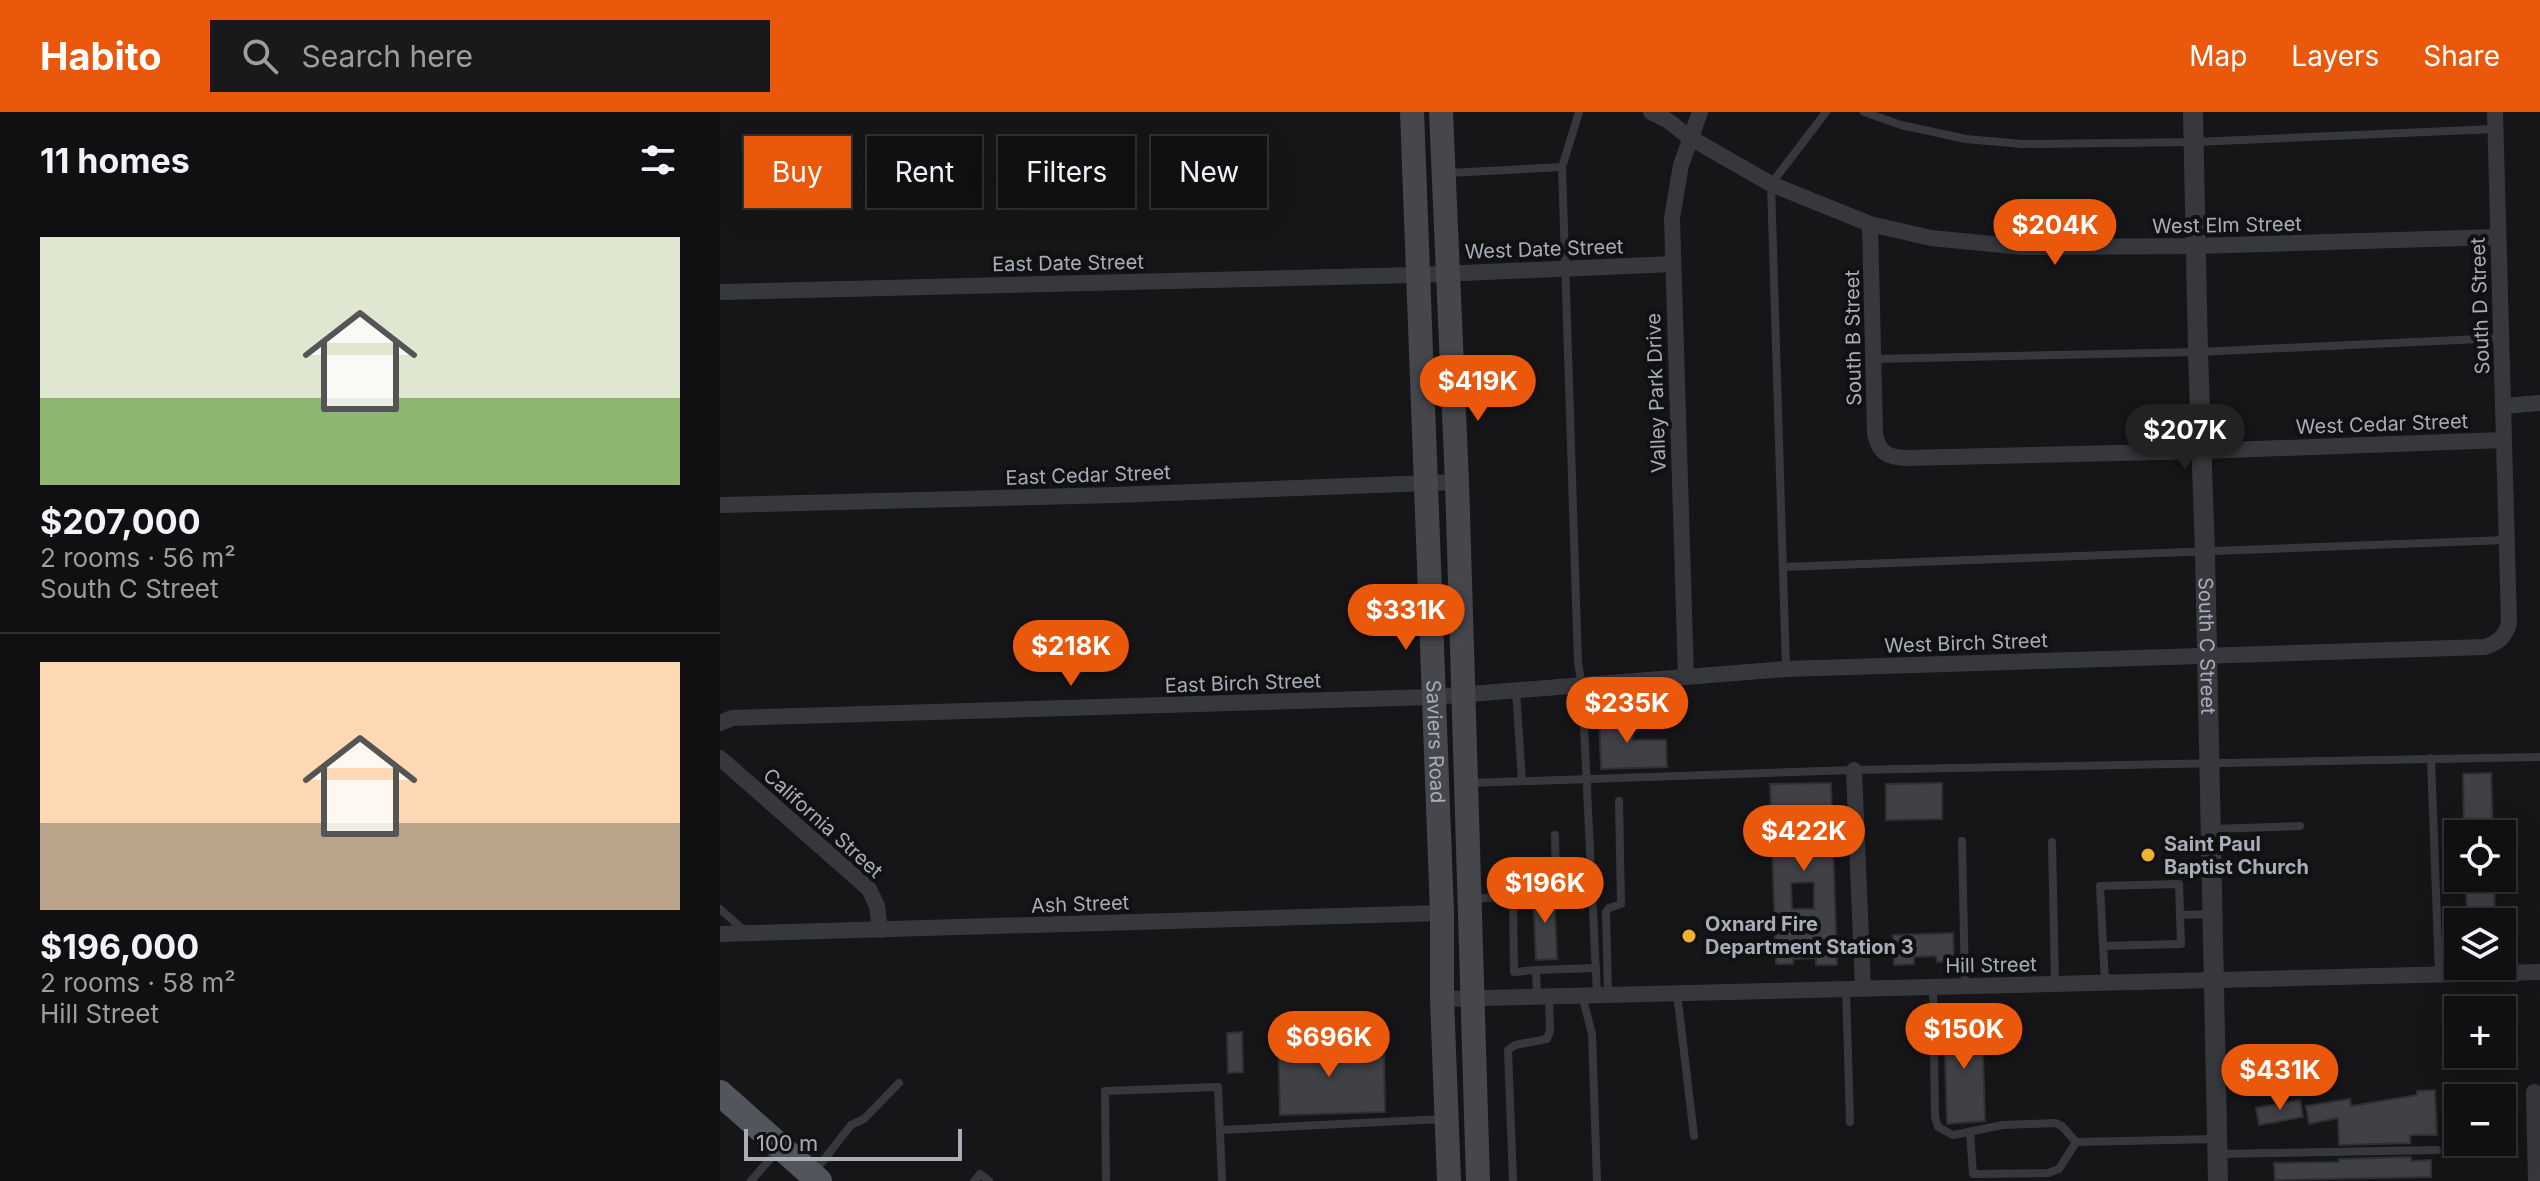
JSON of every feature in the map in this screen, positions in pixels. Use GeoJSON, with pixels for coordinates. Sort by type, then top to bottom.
{"type":"FeatureCollection","features":[{"type":"Feature","properties":{"kind":"main road","name":"Saviers Road"},"geometry":{"type":"LineString","coordinates":[[1412,112],[1449,1181]]}},
{"type":"Feature","properties":{"kind":"main road","name":"Saviers Road"},"geometry":{"type":"LineString","coordinates":[[1441,112],[1457,482],[1478,1181]]}},
{"type":"Feature","properties":{"kind":"main road"},"geometry":{"type":"LineString","coordinates":[[726,1102],[816,1178]]}},
{"type":"Feature","properties":{"kind":"street","name":"West Elm Street"},"geometry":{"type":"LineString","coordinates":[[1651,112],[1771,184],[1870,224],[1931,238],[2008,246],[2197,246],[2498,237]]}},
{"type":"Feature","properties":{"kind":"street","name":"Valley Park Drive"},"geometry":{"type":"LineString","coordinates":[[1686,677],[1672,218],[1689,137],[1700,112]]}},
{"type":"Feature","properties":{"kind":"street","name":"South C Street"},"geometry":{"type":"LineString","coordinates":[[2193,112],[2218,1181]]}},
{"type":"Feature","properties":{"kind":"street","name":"South D Street"},"geometry":{"type":"LineString","coordinates":[[2495,121],[2509,623],[2500,640]]}},
{"type":"Feature","properties":{"kind":"street","name":"South B Street"},"geometry":{"type":"LineString","coordinates":[[1870,224],[1875,433],[1881,451]]}},
{"type":"Feature","properties":{"kind":"street","name":"West Date Street"},"geometry":{"type":"LineString","coordinates":[[1417,275],[1673,264]]}},
{"type":"Feature","properties":{"kind":"street","name":"East Date Street"},"geometry":{"type":"LineString","coordinates":[[720,292],[1417,275]]}},
{"type":"Feature","properties":{"kind":"street"},"geometry":{"type":"LineString","coordinates":[[2503,406],[2540,403]]}},
{"type":"Feature","properties":{"kind":"street","name":"West Cedar Street"},"geometry":{"type":"LineString","coordinates":[[1881,451],[1905,458],[2503,440]]}},
{"type":"Feature","properties":{"kind":"street","name":"East Cedar Street"},"geometry":{"type":"LineString","coordinates":[[720,505],[1457,482]]}},
{"type":"Feature","properties":{"kind":"street","name":"West Birch Street"},"geometry":{"type":"LineString","coordinates":[[1432,697],[1786,669],[2485,647],[2500,640]]}},
{"type":"Feature","properties":{"kind":"street","name":"East Birch Street"},"geometry":{"type":"LineString","coordinates":[[720,723],[732,718],[1432,697]]}},
{"type":"Feature","properties":{"kind":"street","name":"California Street"},"geometry":{"type":"LineString","coordinates":[[720,758],[869,889],[874,897],[880,930]]}},
{"type":"Feature","properties":{"kind":"street"},"geometry":{"type":"LineString","coordinates":[[1854,770],[1855,988]]}},
{"type":"Feature","properties":{"kind":"street","name":"Ash Street"},"geometry":{"type":"LineString","coordinates":[[720,934],[1442,913]]}},
{"type":"Feature","properties":{"kind":"street","name":"Hill Street"},"geometry":{"type":"LineString","coordinates":[[1442,999],[2540,972]]}},
{"type":"Feature","properties":{"kind":"street"},"geometry":{"type":"LineString","coordinates":[[2534,1092],[2536,1181]]}},
{"type":"Feature","properties":{"kind":"lane"},"geometry":{"type":"LineString","coordinates":[[1579,112],[1562,167],[1578,663],[1582,686],[1596,968],[1592,1034],[1597,1181]]}},
{"type":"Feature","properties":{"kind":"lane"},"geometry":{"type":"LineString","coordinates":[[1786,669],[1771,184],[1826,112]]}},
{"type":"Feature","properties":{"kind":"lane"},"geometry":{"type":"LineString","coordinates":[[1864,112],[1901,125],[1966,139],[2022,144],[2194,142],[2495,121]]}},
{"type":"Feature","properties":{"kind":"lane"},"geometry":{"type":"LineString","coordinates":[[1444,174],[1562,167]]}},
{"type":"Feature","properties":{"kind":"lane"},"geometry":{"type":"LineString","coordinates":[[1873,359],[2198,352],[2501,338]]}},
{"type":"Feature","properties":{"kind":"lane"},"geometry":{"type":"LineString","coordinates":[[1783,567],[2506,540]]}},
{"type":"Feature","properties":{"kind":"lane"},"geometry":{"type":"LineString","coordinates":[[1516,691],[1522,781]]}},
{"type":"Feature","properties":{"kind":"lane"},"geometry":{"type":"LineString","coordinates":[[1464,784],[1854,770],[2540,757]]}},
{"type":"Feature","properties":{"kind":"lane"},"geometry":{"type":"LineString","coordinates":[[2431,758],[2439,975]]}},
{"type":"Feature","properties":{"kind":"lane"},"geometry":{"type":"LineString","coordinates":[[1595,994],[1606,912],[1621,904],[1619,801]]}},
{"type":"Feature","properties":{"kind":"lane"},"geometry":{"type":"LineString","coordinates":[[2210,829],[2300,826]]}},
{"type":"Feature","properties":{"kind":"lane"},"geometry":{"type":"LineString","coordinates":[[1555,835],[1556,883]]}},
{"type":"Feature","properties":{"kind":"lane"},"geometry":{"type":"LineString","coordinates":[[1962,841],[1965,985]]}},
{"type":"Feature","properties":{"kind":"lane"},"geometry":{"type":"LineString","coordinates":[[2052,842],[2055,983]]}},
{"type":"Feature","properties":{"kind":"lane"},"geometry":{"type":"LineString","coordinates":[[1591,882],[1512,885],[1514,972],[1596,968]]}},
{"type":"Feature","properties":{"kind":"lane"},"geometry":{"type":"LineString","coordinates":[[2103,946],[2181,944],[2179,884],[2100,886],[2103,946],[2105,982]]}},
{"type":"Feature","properties":{"kind":"lane"},"geometry":{"type":"LineString","coordinates":[[1468,899],[1513,896]]}},
{"type":"Feature","properties":{"kind":"lane"},"geometry":{"type":"LineString","coordinates":[[720,909],[748,933]]}},
{"type":"Feature","properties":{"kind":"lane"},"geometry":{"type":"LineString","coordinates":[[2180,915],[2211,914]]}},
{"type":"Feature","properties":{"kind":"lane"},"geometry":{"type":"LineString","coordinates":[[1513,1181],[1508,1050],[1515,1045],[1547,1039],[1550,1031],[1536,970]]}},
{"type":"Feature","properties":{"kind":"lane"},"geometry":{"type":"LineString","coordinates":[[1933,986],[1935,1117],[1941,1130],[1953,1135],[2003,1125],[2055,1123],[2062,1126],[2076,1142],[2437,1150]]}},
{"type":"Feature","properties":{"kind":"lane"},"geometry":{"type":"LineString","coordinates":[[1850,1122],[1855,988]]}},
{"type":"Feature","properties":{"kind":"lane"},"geometry":{"type":"LineString","coordinates":[[1677,992],[1694,1136]]}},
{"type":"Feature","properties":{"kind":"lane"},"geometry":{"type":"LineString","coordinates":[[816,1178],[851,1125],[864,1119],[899,1083]]}},
{"type":"Feature","properties":{"kind":"lane"},"geometry":{"type":"LineString","coordinates":[[1106,1181],[1105,1091],[1218,1087],[1222,1181]]}},
{"type":"Feature","properties":{"kind":"lane"},"geometry":{"type":"LineString","coordinates":[[1221,1130],[1447,1118]]}},
{"type":"Feature","properties":{"kind":"lane"},"geometry":{"type":"LineString","coordinates":[[1970,1132],[1973,1174],[2048,1173],[2059,1169],[2076,1142]]}},
{"type":"Feature","properties":{"kind":"lane"},"geometry":{"type":"LineString","coordinates":[[751,1181],[781,1146]]}},
{"type":"Feature","properties":{"kind":"lane"},"geometry":{"type":"LineString","coordinates":[[974,1181],[980,1174],[989,1181]]}},
{"type":"Feature","properties":{"kind":"building"},"geometry":{"type":"Polygon","coordinates":[[[1632,712],[1633,740],[1666,740],[1667,767],[1601,769],[1599,713],[1632,712]]]}},
{"type":"Feature","properties":{"kind":"building"},"geometry":{"type":"Polygon","coordinates":[[[2491,773],[2493,820],[2464,820],[2463,774],[2491,773]]]}},
{"type":"Feature","properties":{"kind":"building"},"geometry":{"type":"Polygon","coordinates":[[[1831,783],[1837,965],[1816,965],[1816,958],[1793,959],[1793,964],[1776,964],[1770,784],[1831,783]],[[1789,806],[1790,833],[1812,833],[1811,806],[1789,806]],[[1814,882],[1791,883],[1792,909],[1814,909],[1814,882]]]}},
{"type":"Feature","properties":{"kind":"building"},"geometry":{"type":"Polygon","coordinates":[[[1942,783],[1942,819],[1886,820],[1886,784],[1942,783]]]}},
{"type":"Feature","properties":{"kind":"building"},"geometry":{"type":"Polygon","coordinates":[[[1554,890],[1557,959],[1536,960],[1533,891],[1554,890]]]}},
{"type":"Feature","properties":{"kind":"building"},"geometry":{"type":"Polygon","coordinates":[[[2466,892],[2494,892],[2495,908],[2467,908],[2466,892]]]}},
{"type":"Feature","properties":{"kind":"building"},"geometry":{"type":"Polygon","coordinates":[[[1953,933],[1954,961],[1937,962],[1936,956],[1914,957],[1914,964],[1894,965],[1893,935],[1953,933]]]}},
{"type":"Feature","properties":{"kind":"building"},"geometry":{"type":"Polygon","coordinates":[[[1982,1018],[1985,1121],[1947,1124],[1944,1019],[1982,1018]]]}},
{"type":"Feature","properties":{"kind":"building"},"geometry":{"type":"Polygon","coordinates":[[[1242,1032],[1243,1072],[1228,1073],[1227,1033],[1242,1032]]]}},
{"type":"Feature","properties":{"kind":"building"},"geometry":{"type":"Polygon","coordinates":[[[1342,1040],[1342,1053],[1384,1052],[1385,1112],[1280,1115],[1278,1042],[1342,1040]]]}},
{"type":"Feature","properties":{"kind":"building"},"geometry":{"type":"Polygon","coordinates":[[[2435,1090],[2437,1135],[2410,1135],[2410,1143],[2339,1145],[2338,1118],[2309,1124],[2306,1106],[2350,1099],[2351,1106],[2435,1090]]]}},
{"type":"Feature","properties":{"kind":"building"},"geometry":{"type":"Polygon","coordinates":[[[2300,1100],[2303,1117],[2259,1125],[2256,1108],[2300,1100]]]}},
{"type":"Feature","properties":{"kind":"building"},"geometry":{"type":"Polygon","coordinates":[[[2411,1157],[2411,1161],[2431,1160],[2431,1177],[2275,1180],[2274,1163],[2411,1157]]]}},
{"type":"Feature","properties":{"kind":"place","name":"Saint Paul Baptist Church"},"geometry":{"type":"Point","coordinates":[2148,855]}},
{"type":"Feature","properties":{"kind":"place","name":"Oxnard Fire Department Station 3"},"geometry":{"type":"Point","coordinates":[1689,936]}}]}
